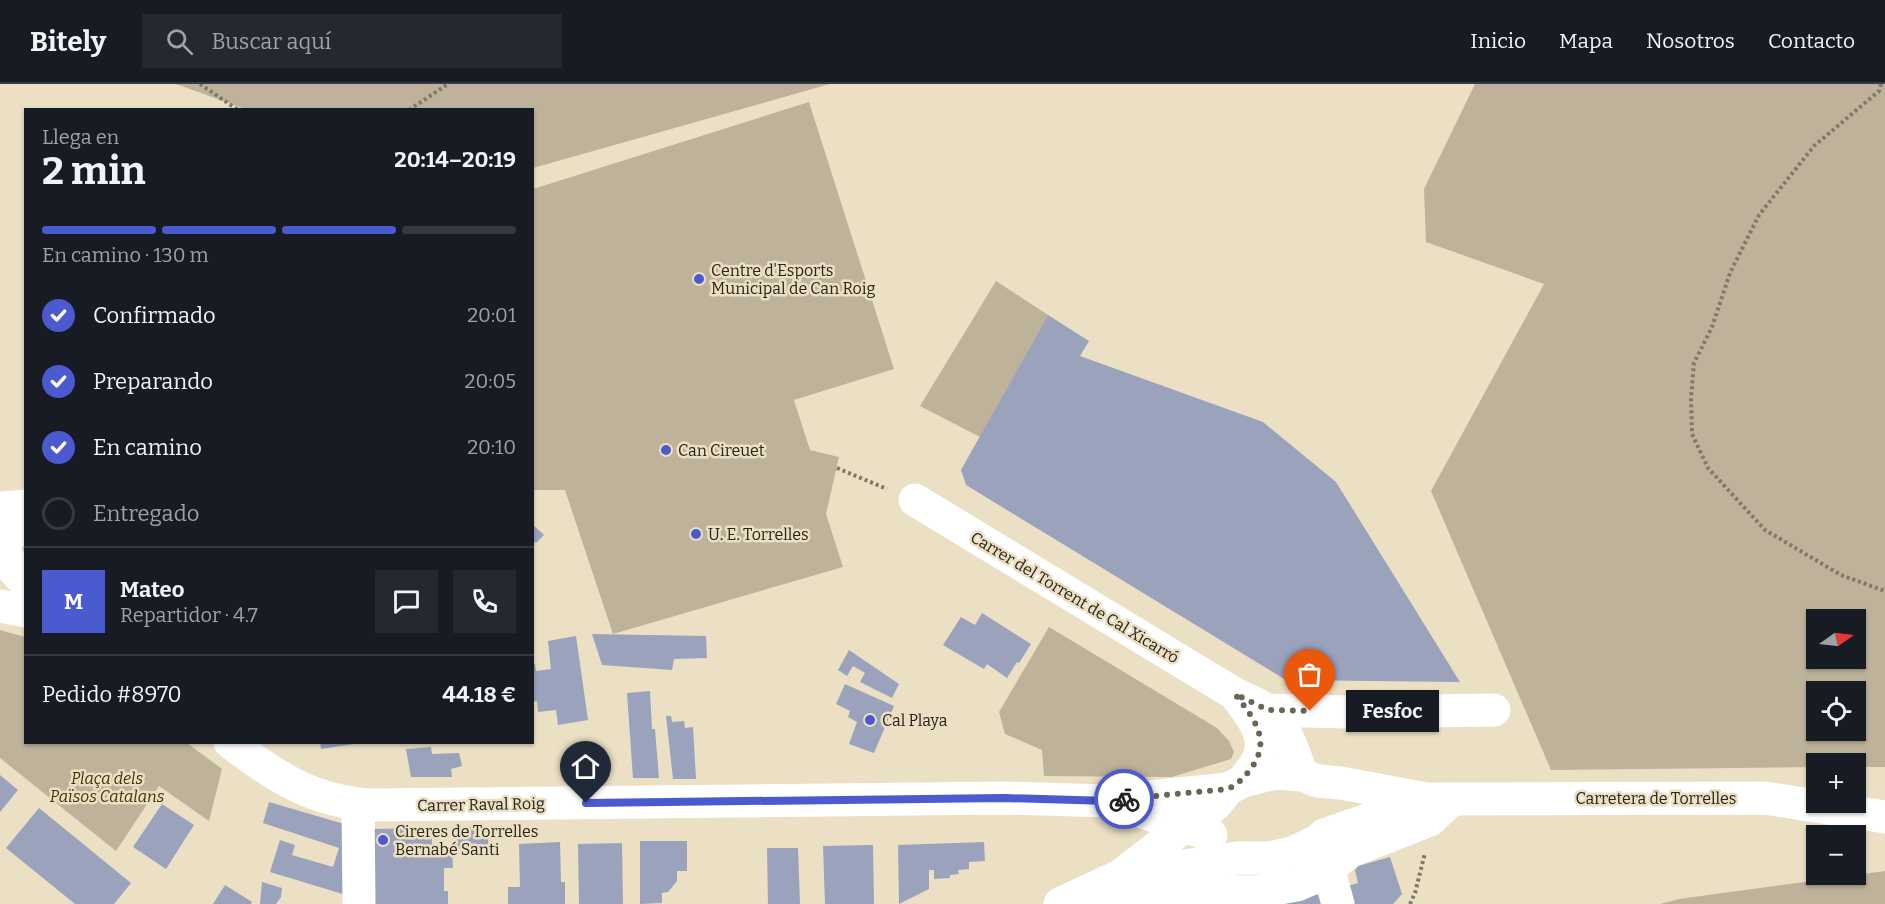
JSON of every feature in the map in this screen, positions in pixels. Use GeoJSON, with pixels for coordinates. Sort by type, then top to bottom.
{"type":"FeatureCollection","features":[{"type":"Feature","properties":{"kind":"street","name":"Carrer del Torrent de Cal Xicarró"},"geometry":{"type":"LineString","coordinates":[[915,500],[1235,694],[1268,710],[1284,728],[1306,772]]}},
{"type":"Feature","properties":{"kind":"street"},"geometry":{"type":"LineString","coordinates":[[0,507],[24,506]]}},
{"type":"Feature","properties":{"kind":"street"},"geometry":{"type":"LineString","coordinates":[[24,521],[1,547],[13,568],[24,581]]}},
{"type":"Feature","properties":{"kind":"street"},"geometry":{"type":"LineString","coordinates":[[0,606],[24,611]]}},
{"type":"Feature","properties":{"kind":"street","name":"Carrer del Torrent de Cal Xicarró"},"geometry":{"type":"LineString","coordinates":[[1217,807],[1259,757],[1261,742],[1257,727],[1235,694]]}},
{"type":"Feature","properties":{"kind":"street","name":"Carrer del Torrent de Cal Xicarró"},"geometry":{"type":"LineString","coordinates":[[1268,710],[1345,712],[1494,710]]}},
{"type":"Feature","properties":{"kind":"street","name":"Carrer del Torrent de Cal Xicarró"},"geometry":{"type":"LineString","coordinates":[[1306,772],[1303,744],[1320,724],[1345,712]]}},
{"type":"Feature","properties":{"kind":"street","name":"Carrer Raval Roig"},"geometry":{"type":"LineString","coordinates":[[233,744],[291,784],[322,797],[358,804],[1004,798],[1217,807]]}},
{"type":"Feature","properties":{"kind":"street"},"geometry":{"type":"LineString","coordinates":[[1273,885],[1331,812],[1329,795],[1306,772]]}},
{"type":"Feature","properties":{"kind":"street","name":"Carretera de Torrelles"},"geometry":{"type":"LineString","coordinates":[[1071,899],[1120,876],[1217,807],[1275,773],[1306,772],[1428,806],[1765,798],[1885,817]]}},
{"type":"Feature","properties":{"kind":"street","name":"Carrer Raval Roig"},"geometry":{"type":"LineString","coordinates":[[1109,801],[1217,807]]}},
{"type":"Feature","properties":{"kind":"street"},"geometry":{"type":"LineString","coordinates":[[358,804],[359,904]]}},
{"type":"Feature","properties":{"kind":"street","name":"Carretera de Torrelles"},"geometry":{"type":"LineString","coordinates":[[1273,885],[1428,806]]}},
{"type":"Feature","properties":{"kind":"street"},"geometry":{"type":"LineString","coordinates":[[1217,807],[1219,848],[1237,858]]}},
{"type":"Feature","properties":{"kind":"street","name":"Carretera de Torrelles"},"geometry":{"type":"LineString","coordinates":[[1120,876],[1237,858],[1270,858],[1295,852],[1273,885]]}},
{"type":"Feature","properties":{"kind":"street"},"geometry":{"type":"LineString","coordinates":[[1071,899],[1147,900],[1273,885],[1349,882],[1356,904]]}},
{"type":"Feature","properties":{"kind":"street"},"geometry":{"type":"LineString","coordinates":[[1273,885],[1338,904]]}},
{"type":"Feature","properties":{"kind":"path"},"geometry":{"type":"LineString","coordinates":[[200,84],[235,108]]}},
{"type":"Feature","properties":{"kind":"path"},"geometry":{"type":"LineString","coordinates":[[412,108],[448,84]]}},
{"type":"Feature","properties":{"kind":"path"},"geometry":{"type":"LineString","coordinates":[[1881,84],[1879,91],[1814,146],[1759,215],[1730,273],[1712,327],[1694,363],[1690,398],[1692,434],[1708,468],[1765,530],[1841,575],[1885,591]]}},
{"type":"Feature","properties":{"kind":"path"},"geometry":{"type":"LineString","coordinates":[[837,468],[915,500]]}},
{"type":"Feature","properties":{"kind":"path"},"geometry":{"type":"LineString","coordinates":[[1410,904],[1423,861],[1428,806]]}},
{"type":"Feature","properties":{"kind":"green space"},"geometry":{"type":"Polygon","coordinates":[[[176,84],[830,84],[534,168],[534,108],[242,108],[176,84]]]}},
{"type":"Feature","properties":{"kind":"green space"},"geometry":{"type":"Polygon","coordinates":[[[1475,84],[1885,84],[1885,767],[1866,767],[1866,753],[1806,753],[1806,767],[1551,770],[1431,491],[1544,284],[1426,242],[1424,189],[1475,84]]]}},
{"type":"Feature","properties":{"kind":"green space","name":"Centre d'Esports Municipal de Can Roig"},"geometry":{"type":"Polygon","coordinates":[[[809,102],[894,369],[794,400],[810,450],[839,457],[826,514],[843,567],[613,634],[565,490],[534,490],[534,189],[809,102]]]}},
{"type":"Feature","properties":{"kind":"green space"},"geometry":{"type":"Polygon","coordinates":[[[996,281],[1048,315],[980,437],[920,406],[996,281]]]}},
{"type":"Feature","properties":{"kind":"green space"},"geometry":{"type":"Polygon","coordinates":[[[1049,627],[1217,728],[1229,741],[1234,752],[1231,759],[1172,777],[1044,776],[1042,750],[1005,734],[999,712],[1049,627]]]}},
{"type":"Feature","properties":{"kind":"green space","name":"Plaça dels Països Catalans"},"geometry":{"type":"Polygon","coordinates":[[[0,630],[24,637],[24,744],[188,744],[222,769],[209,821],[159,786],[116,851],[0,758],[0,630]]]}},
{"type":"Feature","properties":{"kind":"green space"},"geometry":{"type":"Polygon","coordinates":[[[1885,871],[1885,904],[1660,904],[1679,899],[1806,882],[1806,885],[1866,885],[1866,874],[1885,871]]]}},
{"type":"Feature","properties":{"kind":"building"},"geometry":{"type":"Polygon","coordinates":[[[1048,315],[1089,341],[1080,356],[1263,422],[1336,482],[1460,682],[1286,680],[966,485],[961,470],[1048,315]]]}},
{"type":"Feature","properties":{"kind":"building"},"geometry":{"type":"Polygon","coordinates":[[[534,526],[544,535],[536,543],[534,542],[534,526]]]}},
{"type":"Feature","properties":{"kind":"building"},"geometry":{"type":"Polygon","coordinates":[[[982,613],[1031,644],[1007,678],[987,664],[984,669],[943,645],[961,617],[975,625],[982,613]]]}},
{"type":"Feature","properties":{"kind":"building"},"geometry":{"type":"Polygon","coordinates":[[[592,634],[706,636],[707,658],[674,659],[672,670],[602,665],[592,634]]]}},
{"type":"Feature","properties":{"kind":"building"},"geometry":{"type":"Polygon","coordinates":[[[576,636],[588,720],[558,725],[556,710],[538,712],[537,701],[534,702],[534,664],[536,671],[551,669],[548,641],[576,636]]]}},
{"type":"Feature","properties":{"kind":"building"},"geometry":{"type":"Polygon","coordinates":[[[849,650],[899,684],[892,698],[860,682],[865,673],[853,666],[847,676],[838,670],[849,650]]]}},
{"type":"Feature","properties":{"kind":"building","name":"Cal Playa"},"geometry":{"type":"Polygon","coordinates":[[[845,684],[894,706],[874,753],[849,744],[857,722],[848,717],[850,711],[836,704],[845,684]]]}},
{"type":"Feature","properties":{"kind":"building"},"geometry":{"type":"Polygon","coordinates":[[[650,691],[652,729],[655,729],[659,778],[633,778],[627,693],[650,691]]]}},
{"type":"Feature","properties":{"kind":"building"},"geometry":{"type":"Polygon","coordinates":[[[666,716],[671,716],[672,722],[684,721],[685,728],[693,727],[696,779],[673,779],[666,716]]]}},
{"type":"Feature","properties":{"kind":"building"},"geometry":{"type":"Polygon","coordinates":[[[320,744],[354,744],[321,749],[320,744]]]}},
{"type":"Feature","properties":{"kind":"building"},"geometry":{"type":"Polygon","coordinates":[[[431,747],[432,754],[459,753],[462,766],[451,769],[452,777],[411,777],[406,749],[431,747]]]}},
{"type":"Feature","properties":{"kind":"building"},"geometry":{"type":"Polygon","coordinates":[[[0,775],[18,790],[0,812],[0,775]]]}},
{"type":"Feature","properties":{"kind":"building"},"geometry":{"type":"Polygon","coordinates":[[[269,802],[344,824],[346,895],[270,872],[280,840],[295,845],[292,855],[333,867],[339,848],[263,823],[269,802]]]}},
{"type":"Feature","properties":{"kind":"building"},"geometry":{"type":"Polygon","coordinates":[[[162,804],[194,825],[166,869],[133,847],[162,804]]]}},
{"type":"Feature","properties":{"kind":"building"},"geometry":{"type":"Polygon","coordinates":[[[39,808],[131,883],[114,904],[75,904],[6,848],[39,808]]]}},
{"type":"Feature","properties":{"kind":"building"},"geometry":{"type":"Polygon","coordinates":[[[457,827],[488,827],[488,848],[456,849],[457,827]]]}},
{"type":"Feature","properties":{"kind":"building"},"geometry":{"type":"Polygon","coordinates":[[[432,828],[432,850],[452,849],[453,868],[444,868],[444,891],[448,891],[448,904],[373,904],[372,829],[432,828]]]}},
{"type":"Feature","properties":{"kind":"building"},"geometry":{"type":"Polygon","coordinates":[[[640,841],[687,841],[687,871],[677,871],[677,881],[668,892],[662,893],[662,903],[640,904],[640,841]]]}},
{"type":"Feature","properties":{"kind":"building"},"geometry":{"type":"Polygon","coordinates":[[[560,842],[561,882],[565,882],[565,904],[508,904],[508,887],[520,887],[519,844],[560,842]]]}},
{"type":"Feature","properties":{"kind":"building"},"geometry":{"type":"Polygon","coordinates":[[[984,842],[985,861],[969,862],[969,869],[958,870],[959,874],[950,875],[950,878],[934,879],[934,870],[929,870],[929,889],[899,904],[898,845],[984,842]]]}},
{"type":"Feature","properties":{"kind":"building"},"geometry":{"type":"Polygon","coordinates":[[[622,843],[623,904],[579,904],[578,844],[622,843]]]}},
{"type":"Feature","properties":{"kind":"building"},"geometry":{"type":"Polygon","coordinates":[[[873,845],[874,904],[825,904],[823,846],[873,845]]]}},
{"type":"Feature","properties":{"kind":"building"},"geometry":{"type":"Polygon","coordinates":[[[767,848],[798,848],[800,904],[768,904],[767,848]]]}},
{"type":"Feature","properties":{"kind":"building"},"geometry":{"type":"Polygon","coordinates":[[[1390,857],[1402,894],[1393,904],[1285,904],[1358,883],[1355,870],[1358,866],[1390,857]]]}},
{"type":"Feature","properties":{"kind":"building"},"geometry":{"type":"Polygon","coordinates":[[[262,882],[282,888],[281,897],[276,904],[260,904],[262,882]]]}},
{"type":"Feature","properties":{"kind":"building"},"geometry":{"type":"Polygon","coordinates":[[[225,885],[252,902],[251,904],[213,904],[225,885]]]}},
{"type":"Feature","properties":{"kind":"way so far"},"geometry":{"type":"LineString","coordinates":[[1124,799],[1228,789],[1243,781],[1259,757],[1261,742],[1257,727],[1235,694],[1268,710],[1310,711]]}},
{"type":"Feature","properties":{"kind":"place","name":"Centre d'Esports Municipal de Can Roig"},"geometry":{"type":"Point","coordinates":[699,279]}},
{"type":"Feature","properties":{"kind":"place","name":"Can Cireuet"},"geometry":{"type":"Point","coordinates":[666,450]}},
{"type":"Feature","properties":{"kind":"place","name":"U. E. Torrelles"},"geometry":{"type":"Point","coordinates":[696,534]}},
{"type":"Feature","properties":{"kind":"place","name":"Fesfoc"},"geometry":{"type":"Point","coordinates":[1310,711]}},
{"type":"Feature","properties":{"kind":"place","name":"Cal Playa"},"geometry":{"type":"Point","coordinates":[870,720]}},
{"type":"Feature","properties":{"kind":"place","name":"Cireres de Torrelles Bernabé Santi"},"geometry":{"type":"Point","coordinates":[383,840]}},
{"type":"Feature","properties":{"kind":"route"},"geometry":{"type":"LineString","coordinates":[[586,803],[1004,798],[1109,801],[1124,799]]}}]}
